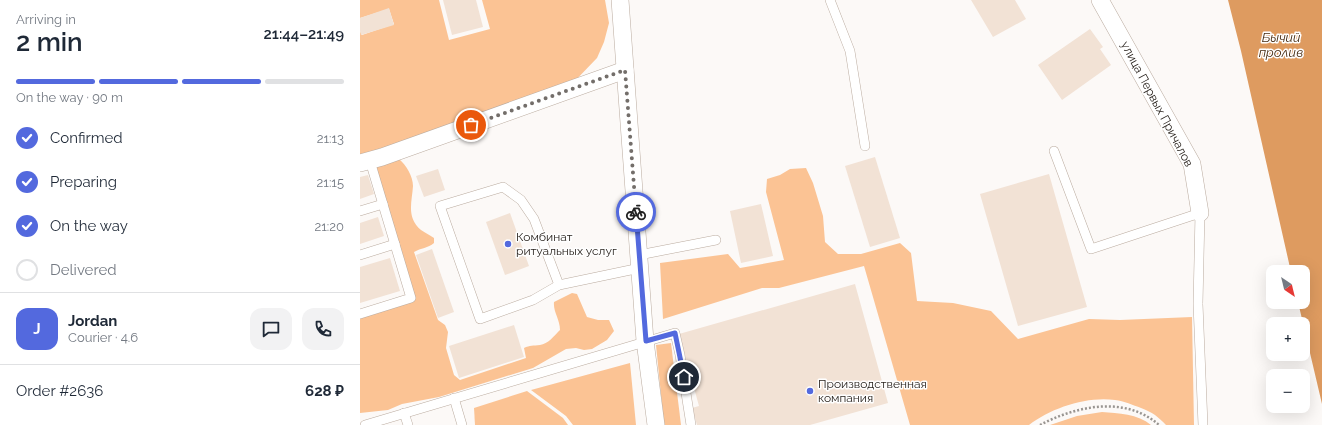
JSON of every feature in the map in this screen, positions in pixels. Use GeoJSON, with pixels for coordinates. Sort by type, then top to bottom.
{"type":"FeatureCollection","features":[{"type":"Feature","properties":{"kind":"street"},"geometry":{"type":"LineString","coordinates":[[620,0],[646,341],[656,425]]}},
{"type":"Feature","properties":{"kind":"street","name":"улица Первых Причалов"},"geometry":{"type":"LineString","coordinates":[[1100,0],[1192,164],[1200,213]]}},
{"type":"Feature","properties":{"kind":"street"},"geometry":{"type":"LineString","coordinates":[[365,162],[625,70]]}},
{"type":"Feature","properties":{"kind":"lane"},"geometry":{"type":"LineString","coordinates":[[830,0],[850,51],[865,146]]}},
{"type":"Feature","properties":{"kind":"lane"},"geometry":{"type":"LineString","coordinates":[[1054,151],[1091,249],[1200,213],[1198,304],[1203,425]]}},
{"type":"Feature","properties":{"kind":"lane"},"geometry":{"type":"LineString","coordinates":[[360,314],[411,298],[383,204],[365,162]]}},
{"type":"Feature","properties":{"kind":"lane"},"geometry":{"type":"LineString","coordinates":[[559,285],[534,219],[521,200],[503,187],[440,206],[480,319],[533,300],[559,285],[716,240]]}},
{"type":"Feature","properties":{"kind":"lane"},"geometry":{"type":"LineString","coordinates":[[360,211],[383,204]]}},
{"type":"Feature","properties":{"kind":"lane"},"geometry":{"type":"LineString","coordinates":[[360,255],[395,244]]}},
{"type":"Feature","properties":{"kind":"lane"},"geometry":{"type":"LineString","coordinates":[[365,425],[675,333],[691,425]]}},
{"type":"Feature","properties":{"kind":"lane"},"geometry":{"type":"LineString","coordinates":[[454,398],[462,425]]}},
{"type":"Feature","properties":{"kind":"lane"},"geometry":{"type":"LineString","coordinates":[[404,413],[408,425]]}},
{"type":"Feature","properties":{"kind":"path"},"geometry":{"type":"LineString","coordinates":[[1040,425],[1053,418],[1072,411],[1090,407],[1105,406],[1137,412],[1153,419],[1159,425]]}},
{"type":"Feature","properties":{"kind":"shaded area"},"geometry":{"type":"Polygon","coordinates":[[[360,0],[439,0],[449,40],[490,29],[482,0],[605,0],[609,23],[604,42],[597,58],[571,85],[360,156],[360,31],[362,35],[394,24],[389,9],[360,18],[360,0]]]}},
{"type":"Feature","properties":{"kind":"shaded area"},"geometry":{"type":"Polygon","coordinates":[[[399,159],[407,168],[412,178],[413,186],[411,209],[413,220],[421,230],[434,238],[434,243],[432,245],[414,252],[438,320],[445,325],[448,332],[446,348],[454,375],[460,380],[526,358],[524,348],[546,343],[560,330],[554,302],[572,293],[577,294],[587,317],[598,320],[609,320],[614,331],[607,340],[592,349],[566,349],[533,368],[439,397],[402,404],[388,410],[360,413],[360,317],[415,300],[373,162],[399,159]]]}},
{"type":"Feature","properties":{"kind":"shaded area"},"geometry":{"type":"Polygon","coordinates":[[[806,168],[813,183],[823,216],[825,242],[838,254],[861,254],[900,243],[911,253],[917,301],[953,303],[991,311],[1018,339],[1089,319],[1120,320],[1192,317],[1194,425],[1166,425],[1155,415],[1132,404],[1104,399],[1081,402],[1058,409],[1048,413],[1029,425],[910,425],[864,266],[779,288],[762,288],[663,319],[660,263],[728,254],[740,268],[784,260],[766,192],[767,179],[780,175],[790,169],[806,168]]]}},
{"type":"Feature","properties":{"kind":"shaded area"},"geometry":{"type":"Polygon","coordinates":[[[671,343],[681,425],[664,425],[656,345],[671,343]]]}},
{"type":"Feature","properties":{"kind":"shaded area"},"geometry":{"type":"Polygon","coordinates":[[[630,363],[636,425],[573,425],[566,416],[531,390],[630,363]]]}},
{"type":"Feature","properties":{"kind":"shaded area"},"geometry":{"type":"Polygon","coordinates":[[[527,391],[563,418],[568,425],[475,425],[474,408],[527,391]]]}},
{"type":"Feature","properties":{"kind":"shaded area"},"geometry":{"type":"Polygon","coordinates":[[[1102,412],[1134,416],[1151,425],[1050,425],[1077,416],[1102,412]]]}},
{"type":"Feature","properties":{"kind":"water","name":"Бычий пролив"},"geometry":{"type":"Polygon","coordinates":[[[1228,0],[1322,0],[1322,404],[1310,353],[1310,317],[1302,317],[1300,309],[1310,309],[1310,265],[1289,265],[1228,0]]]}},
{"type":"Feature","properties":{"kind":"building"},"geometry":{"type":"Polygon","coordinates":[[[443,0],[476,0],[483,27],[452,35],[443,0]]]}},
{"type":"Feature","properties":{"kind":"building"},"geometry":{"type":"Polygon","coordinates":[[[971,0],[1015,0],[1026,19],[993,37],[971,0]]]}},
{"type":"Feature","properties":{"kind":"building"},"geometry":{"type":"Polygon","coordinates":[[[389,8],[394,25],[361,35],[360,18],[389,8]]]}},
{"type":"Feature","properties":{"kind":"building"},"geometry":{"type":"Polygon","coordinates":[[[1090,29],[1103,47],[1100,49],[1111,65],[1062,100],[1038,65],[1090,29]]]}},
{"type":"Feature","properties":{"kind":"building"},"geometry":{"type":"Polygon","coordinates":[[[875,157],[900,238],[870,247],[845,166],[875,157]]]}},
{"type":"Feature","properties":{"kind":"building"},"geometry":{"type":"Polygon","coordinates":[[[438,169],[445,190],[424,197],[416,176],[438,169]]]}},
{"type":"Feature","properties":{"kind":"building"},"geometry":{"type":"Polygon","coordinates":[[[1049,174],[1087,307],[1018,326],[980,194],[1049,174]]]}},
{"type":"Feature","properties":{"kind":"building"},"geometry":{"type":"Polygon","coordinates":[[[368,175],[374,194],[360,199],[360,177],[368,175]]]}},
{"type":"Feature","properties":{"kind":"building"},"geometry":{"type":"Polygon","coordinates":[[[761,204],[773,256],[741,263],[730,211],[761,204]]]}},
{"type":"Feature","properties":{"kind":"building","name":"Комбинат ритуальных услуг"},"geometry":{"type":"Polygon","coordinates":[[[510,213],[529,266],[505,275],[486,222],[510,213]]]}},
{"type":"Feature","properties":{"kind":"building"},"geometry":{"type":"Polygon","coordinates":[[[378,217],[384,236],[360,244],[360,223],[378,217]]]}},
{"type":"Feature","properties":{"kind":"building"},"geometry":{"type":"Polygon","coordinates":[[[432,249],[454,312],[438,318],[416,255],[432,249]]]}},
{"type":"Feature","properties":{"kind":"building"},"geometry":{"type":"Polygon","coordinates":[[[390,258],[400,291],[360,303],[360,267],[390,258]]]}},
{"type":"Feature","properties":{"kind":"building"},"geometry":{"type":"Polygon","coordinates":[[[855,284],[888,403],[810,425],[697,425],[692,408],[699,406],[679,334],[855,284]]]}},
{"type":"Feature","properties":{"kind":"building"},"geometry":{"type":"Polygon","coordinates":[[[514,325],[524,357],[459,378],[449,346],[514,325]]]}},
{"type":"Feature","properties":{"kind":"way so far"},"geometry":{"type":"LineString","coordinates":[[471,125],[625,70],[636,212]]}},
{"type":"Feature","properties":{"kind":"place","name":"Комбинат ритуальных услуг"},"geometry":{"type":"Point","coordinates":[508,244]}},
{"type":"Feature","properties":{"kind":"place","name":"Производственная компания"},"geometry":{"type":"Point","coordinates":[810,391]}},
{"type":"Feature","properties":{"kind":"route"},"geometry":{"type":"LineString","coordinates":[[636,212],[646,341],[675,333],[684,377]]}}]}
